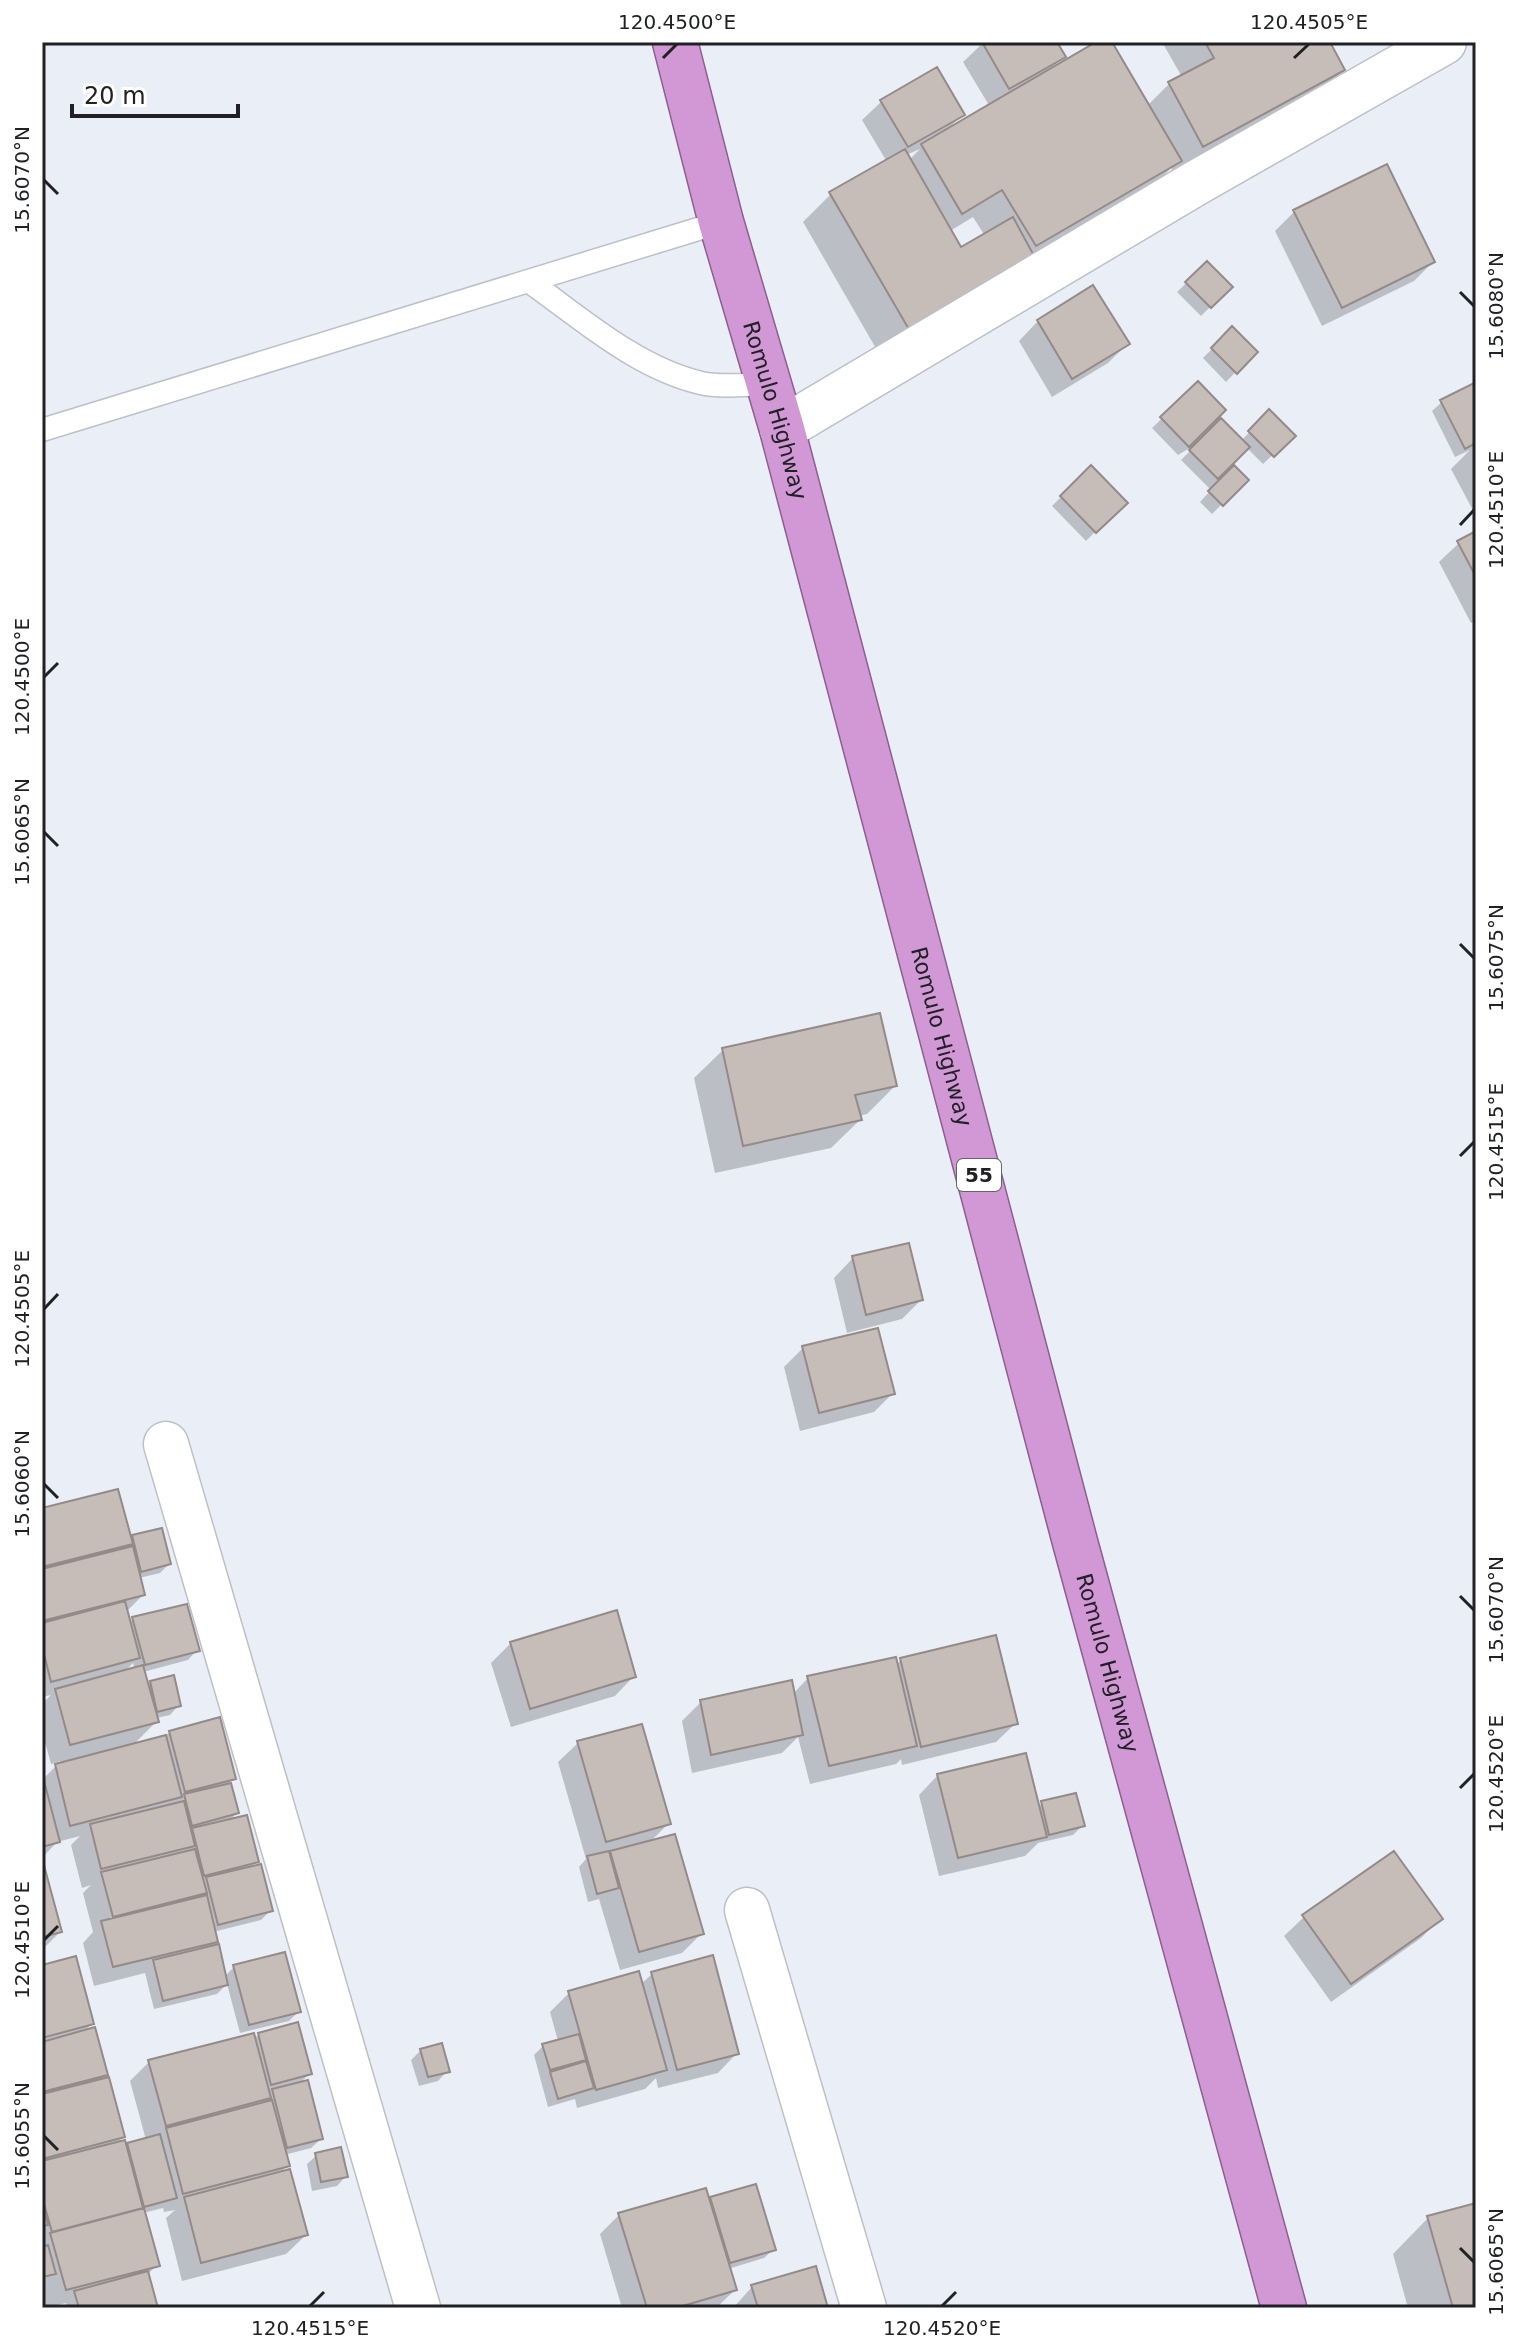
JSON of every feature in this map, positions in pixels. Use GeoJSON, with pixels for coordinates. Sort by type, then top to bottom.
{"type":"FeatureCollection","features":[{"type":"Feature","properties":{"kind":"highway","name":"Romulo Highway"},"geometry":{"type":"LineString","coordinates":[[675,42],[721,222],[770,384],[1075,1542],[1284,2308]]}},
{"type":"Feature","properties":{"kind":"street"},"geometry":{"type":"LineString","coordinates":[[782,429],[1183,191],[1444,42]]}},
{"type":"Feature","properties":{"kind":"street"},"geometry":{"type":"LineString","coordinates":[[166,1444],[418,2308]]}},
{"type":"Feature","properties":{"kind":"street"},"geometry":{"type":"LineString","coordinates":[[747,1910],[864,2308]]}},
{"type":"Feature","properties":{"kind":"lane"},"geometry":{"type":"LineString","coordinates":[[42,430],[721,222]]}},
{"type":"Feature","properties":{"kind":"lane"},"geometry":{"type":"LineString","coordinates":[[530,282],[632,354],[666,370],[703,384],[770,384]]}},
{"type":"Feature","properties":{"kind":"building"},"geometry":{"type":"Polygon","coordinates":[[[982,42],[1057,42],[1066,57],[1009,89],[982,42]]]}},
{"type":"Feature","properties":{"kind":"building"},"geometry":{"type":"Polygon","coordinates":[[[1096,42],[1112,42],[1182,161],[1036,246],[1002,190],[962,214],[921,144],[1096,42]]]}},
{"type":"Feature","properties":{"kind":"building"},"geometry":{"type":"Polygon","coordinates":[[[1205,42],[1330,42],[1345,70],[1203,147],[1168,82],[1214,58],[1205,42]]]}},
{"type":"Feature","properties":{"kind":"building"},"geometry":{"type":"Polygon","coordinates":[[[937,67],[965,115],[908,147],[880,100],[937,67]]]}},
{"type":"Feature","properties":{"kind":"building"},"geometry":{"type":"Polygon","coordinates":[[[905,149],[961,247],[1013,217],[1039,265],[914,338],[829,192],[905,149]]]}},
{"type":"Feature","properties":{"kind":"building"},"geometry":{"type":"Polygon","coordinates":[[[1387,164],[1435,262],[1342,308],[1293,210],[1387,164]]]}},
{"type":"Feature","properties":{"kind":"building"},"geometry":{"type":"Polygon","coordinates":[[[1207,261],[1233,287],[1211,308],[1185,282],[1207,261]]]}},
{"type":"Feature","properties":{"kind":"building"},"geometry":{"type":"Polygon","coordinates":[[[1093,285],[1130,344],[1072,379],[1037,320],[1093,285]]]}},
{"type":"Feature","properties":{"kind":"building"},"geometry":{"type":"Polygon","coordinates":[[[1232,326],[1258,352],[1237,374],[1211,348],[1232,326]]]}},
{"type":"Feature","properties":{"kind":"building"},"geometry":{"type":"Polygon","coordinates":[[[1198,381],[1226,410],[1189,447],[1160,417],[1198,381]]]}},
{"type":"Feature","properties":{"kind":"building"},"geometry":{"type":"Polygon","coordinates":[[[1476,382],[1476,443],[1465,449],[1440,400],[1476,382]]]}},
{"type":"Feature","properties":{"kind":"building"},"geometry":{"type":"Polygon","coordinates":[[[1269,409],[1296,436],[1274,457],[1248,431],[1269,409]]]}},
{"type":"Feature","properties":{"kind":"building"},"geometry":{"type":"Polygon","coordinates":[[[1221,418],[1250,447],[1218,479],[1189,450],[1221,418]]]}},
{"type":"Feature","properties":{"kind":"building"},"geometry":{"type":"Polygon","coordinates":[[[1091,465],[1128,503],[1096,533],[1060,496],[1091,465]]]}},
{"type":"Feature","properties":{"kind":"building"},"geometry":{"type":"Polygon","coordinates":[[[1234,465],[1249,480],[1223,506],[1208,491],[1234,465]]]}},
{"type":"Feature","properties":{"kind":"building"},"geometry":{"type":"Polygon","coordinates":[[[1476,531],[1476,577],[1457,541],[1476,531]]]}},
{"type":"Feature","properties":{"kind":"building"},"geometry":{"type":"Polygon","coordinates":[[[880,1013],[897,1086],[855,1095],[862,1120],[743,1146],[722,1048],[880,1013]]]}},
{"type":"Feature","properties":{"kind":"building"},"geometry":{"type":"Polygon","coordinates":[[[909,1243],[923,1300],[866,1315],[852,1256],[909,1243]]]}},
{"type":"Feature","properties":{"kind":"building"},"geometry":{"type":"Polygon","coordinates":[[[878,1328],[895,1394],[819,1413],[802,1346],[878,1328]]]}},
{"type":"Feature","properties":{"kind":"building"},"geometry":{"type":"Polygon","coordinates":[[[118,1489],[133,1544],[42,1567],[42,1508],[118,1489]]]}},
{"type":"Feature","properties":{"kind":"building"},"geometry":{"type":"Polygon","coordinates":[[[162,1528],[171,1564],[141,1572],[132,1535],[162,1528]]]}},
{"type":"Feature","properties":{"kind":"building"},"geometry":{"type":"Polygon","coordinates":[[[133,1546],[145,1595],[42,1621],[42,1569],[133,1546]]]}},
{"type":"Feature","properties":{"kind":"building"},"geometry":{"type":"Polygon","coordinates":[[[125,1601],[140,1658],[51,1682],[42,1646],[42,1623],[125,1601]]]}},
{"type":"Feature","properties":{"kind":"building"},"geometry":{"type":"Polygon","coordinates":[[[187,1604],[200,1651],[145,1665],[132,1617],[187,1604]]]}},
{"type":"Feature","properties":{"kind":"building"},"geometry":{"type":"Polygon","coordinates":[[[617,1610],[636,1677],[530,1709],[510,1642],[617,1610]]]}},
{"type":"Feature","properties":{"kind":"building"},"geometry":{"type":"Polygon","coordinates":[[[996,1635],[1018,1724],[921,1747],[900,1658],[996,1635]]]}},
{"type":"Feature","properties":{"kind":"building"},"geometry":{"type":"Polygon","coordinates":[[[896,1657],[917,1746],[829,1766],[807,1676],[896,1657]]]}},
{"type":"Feature","properties":{"kind":"building"},"geometry":{"type":"Polygon","coordinates":[[[143,1665],[159,1722],[70,1745],[55,1689],[143,1665]]]}},
{"type":"Feature","properties":{"kind":"building"},"geometry":{"type":"Polygon","coordinates":[[[174,1675],[181,1706],[157,1712],[150,1681],[174,1675]]]}},
{"type":"Feature","properties":{"kind":"building"},"geometry":{"type":"Polygon","coordinates":[[[792,1680],[803,1735],[711,1755],[700,1700],[792,1680]]]}},
{"type":"Feature","properties":{"kind":"building"},"geometry":{"type":"Polygon","coordinates":[[[220,1717],[236,1779],[185,1792],[169,1731],[220,1717]]]}},
{"type":"Feature","properties":{"kind":"building"},"geometry":{"type":"Polygon","coordinates":[[[642,1724],[671,1824],[606,1842],[577,1741],[642,1724]]]}},
{"type":"Feature","properties":{"kind":"building"},"geometry":{"type":"Polygon","coordinates":[[[166,1735],[182,1797],[70,1826],[55,1764],[166,1735]]]}},
{"type":"Feature","properties":{"kind":"building"},"geometry":{"type":"Polygon","coordinates":[[[1026,1753],[1047,1837],[958,1858],[937,1774],[1026,1753]]]}},
{"type":"Feature","properties":{"kind":"building"},"geometry":{"type":"Polygon","coordinates":[[[42,1778],[60,1842],[42,1847],[42,1778]]]}},
{"type":"Feature","properties":{"kind":"building"},"geometry":{"type":"Polygon","coordinates":[[[231,1783],[239,1813],[192,1826],[184,1794],[231,1783]]]}},
{"type":"Feature","properties":{"kind":"building"},"geometry":{"type":"Polygon","coordinates":[[[1076,1793],[1085,1826],[1049,1835],[1041,1801],[1076,1793]]]}},
{"type":"Feature","properties":{"kind":"building"},"geometry":{"type":"Polygon","coordinates":[[[184,1801],[195,1846],[101,1869],[90,1824],[184,1801]]]}},
{"type":"Feature","properties":{"kind":"building"},"geometry":{"type":"Polygon","coordinates":[[[247,1815],[259,1862],[204,1876],[192,1828],[247,1815]]]}},
{"type":"Feature","properties":{"kind":"building"},"geometry":{"type":"Polygon","coordinates":[[[675,1834],[704,1934],[639,1952],[610,1851],[675,1834]]]}},
{"type":"Feature","properties":{"kind":"building"},"geometry":{"type":"Polygon","coordinates":[[[195,1849],[207,1893],[113,1917],[101,1872],[195,1849]]]}},
{"type":"Feature","properties":{"kind":"building"},"geometry":{"type":"Polygon","coordinates":[[[609,1851],[619,1888],[597,1894],[587,1856],[609,1851]]]}},
{"type":"Feature","properties":{"kind":"building"},"geometry":{"type":"Polygon","coordinates":[[[1394,1851],[1443,1919],[1351,1984],[1302,1915],[1394,1851]]]}},
{"type":"Feature","properties":{"kind":"building"},"geometry":{"type":"Polygon","coordinates":[[[42,1858],[62,1932],[42,1937],[42,1858]]]}},
{"type":"Feature","properties":{"kind":"building"},"geometry":{"type":"Polygon","coordinates":[[[261,1864],[273,1911],[218,1925],[206,1877],[261,1864]]]}},
{"type":"Feature","properties":{"kind":"building"},"geometry":{"type":"Polygon","coordinates":[[[207,1895],[218,1942],[113,1967],[101,1921],[207,1895]]]}},
{"type":"Feature","properties":{"kind":"building"},"geometry":{"type":"Polygon","coordinates":[[[219,1944],[228,1985],[163,2001],[153,1960],[219,1944]]]}},
{"type":"Feature","properties":{"kind":"building"},"geometry":{"type":"Polygon","coordinates":[[[285,1952],[301,2012],[249,2025],[233,1965],[285,1952]]]}},
{"type":"Feature","properties":{"kind":"building"},"geometry":{"type":"Polygon","coordinates":[[[713,1955],[739,2054],[677,2070],[651,1972],[713,1955]]]}},
{"type":"Feature","properties":{"kind":"building"},"geometry":{"type":"Polygon","coordinates":[[[76,1956],[94,2024],[42,2038],[42,1965],[76,1956]]]}},
{"type":"Feature","properties":{"kind":"building"},"geometry":{"type":"Polygon","coordinates":[[[639,1971],[667,2070],[596,2090],[568,1991],[639,1971]]]}},
{"type":"Feature","properties":{"kind":"building"},"geometry":{"type":"Polygon","coordinates":[[[298,2022],[312,2074],[271,2085],[258,2033],[298,2022]]]}},
{"type":"Feature","properties":{"kind":"building"},"geometry":{"type":"Polygon","coordinates":[[[95,2027],[108,2075],[42,2092],[42,2042],[95,2027]]]}},
{"type":"Feature","properties":{"kind":"building"},"geometry":{"type":"Polygon","coordinates":[[[254,2033],[271,2098],[166,2126],[148,2060],[254,2033]]]}},
{"type":"Feature","properties":{"kind":"building"},"geometry":{"type":"Polygon","coordinates":[[[579,2034],[586,2060],[550,2070],[542,2044],[579,2034]]]}},
{"type":"Feature","properties":{"kind":"building"},"geometry":{"type":"Polygon","coordinates":[[[442,2043],[450,2072],[428,2077],[420,2049],[442,2043]]]}},
{"type":"Feature","properties":{"kind":"building"},"geometry":{"type":"Polygon","coordinates":[[[586,2061],[594,2088],[558,2099],[550,2072],[586,2061]]]}},
{"type":"Feature","properties":{"kind":"building"},"geometry":{"type":"Polygon","coordinates":[[[109,2077],[125,2137],[42,2159],[42,2094],[109,2077]]]}},
{"type":"Feature","properties":{"kind":"building"},"geometry":{"type":"Polygon","coordinates":[[[308,2080],[323,2139],[287,2148],[272,2089],[308,2080]]]}},
{"type":"Feature","properties":{"kind":"building"},"geometry":{"type":"Polygon","coordinates":[[[272,2100],[290,2166],[183,2194],[166,2128],[272,2100]]]}},
{"type":"Feature","properties":{"kind":"building"},"geometry":{"type":"Polygon","coordinates":[[[160,2134],[177,2198],[144,2207],[127,2143],[160,2134]]]}},
{"type":"Feature","properties":{"kind":"building"},"geometry":{"type":"Polygon","coordinates":[[[125,2140],[143,2208],[52,2232],[42,2197],[42,2161],[125,2140]]]}},
{"type":"Feature","properties":{"kind":"building"},"geometry":{"type":"Polygon","coordinates":[[[341,2147],[348,2177],[321,2182],[315,2153],[341,2147]]]}},
{"type":"Feature","properties":{"kind":"building"},"geometry":{"type":"Polygon","coordinates":[[[290,2169],[308,2235],[201,2263],[184,2197],[290,2169]]]}},
{"type":"Feature","properties":{"kind":"building"},"geometry":{"type":"Polygon","coordinates":[[[756,2184],[776,2250],[730,2263],[710,2197],[756,2184]]]}},
{"type":"Feature","properties":{"kind":"building"},"geometry":{"type":"Polygon","coordinates":[[[706,2188],[737,2290],[676,2308],[647,2308],[618,2213],[706,2188]]]}},
{"type":"Feature","properties":{"kind":"building"},"geometry":{"type":"Polygon","coordinates":[[[42,2202],[48,2225],[42,2226],[42,2202]]]}},
{"type":"Feature","properties":{"kind":"building"},"geometry":{"type":"Polygon","coordinates":[[[1476,2203],[1476,2308],[1453,2308],[1427,2216],[1476,2203]]]}},
{"type":"Feature","properties":{"kind":"building"},"geometry":{"type":"Polygon","coordinates":[[[144,2208],[160,2266],[66,2290],[50,2233],[144,2208]]]}},
{"type":"Feature","properties":{"kind":"building"},"geometry":{"type":"Polygon","coordinates":[[[48,2245],[56,2274],[42,2277],[42,2247],[48,2245]]]}},
{"type":"Feature","properties":{"kind":"building"},"geometry":{"type":"Polygon","coordinates":[[[816,2266],[828,2308],[758,2308],[751,2285],[816,2266]]]}},
{"type":"Feature","properties":{"kind":"building"},"geometry":{"type":"Polygon","coordinates":[[[148,2271],[158,2308],[79,2308],[74,2291],[148,2271]]]}}]}
